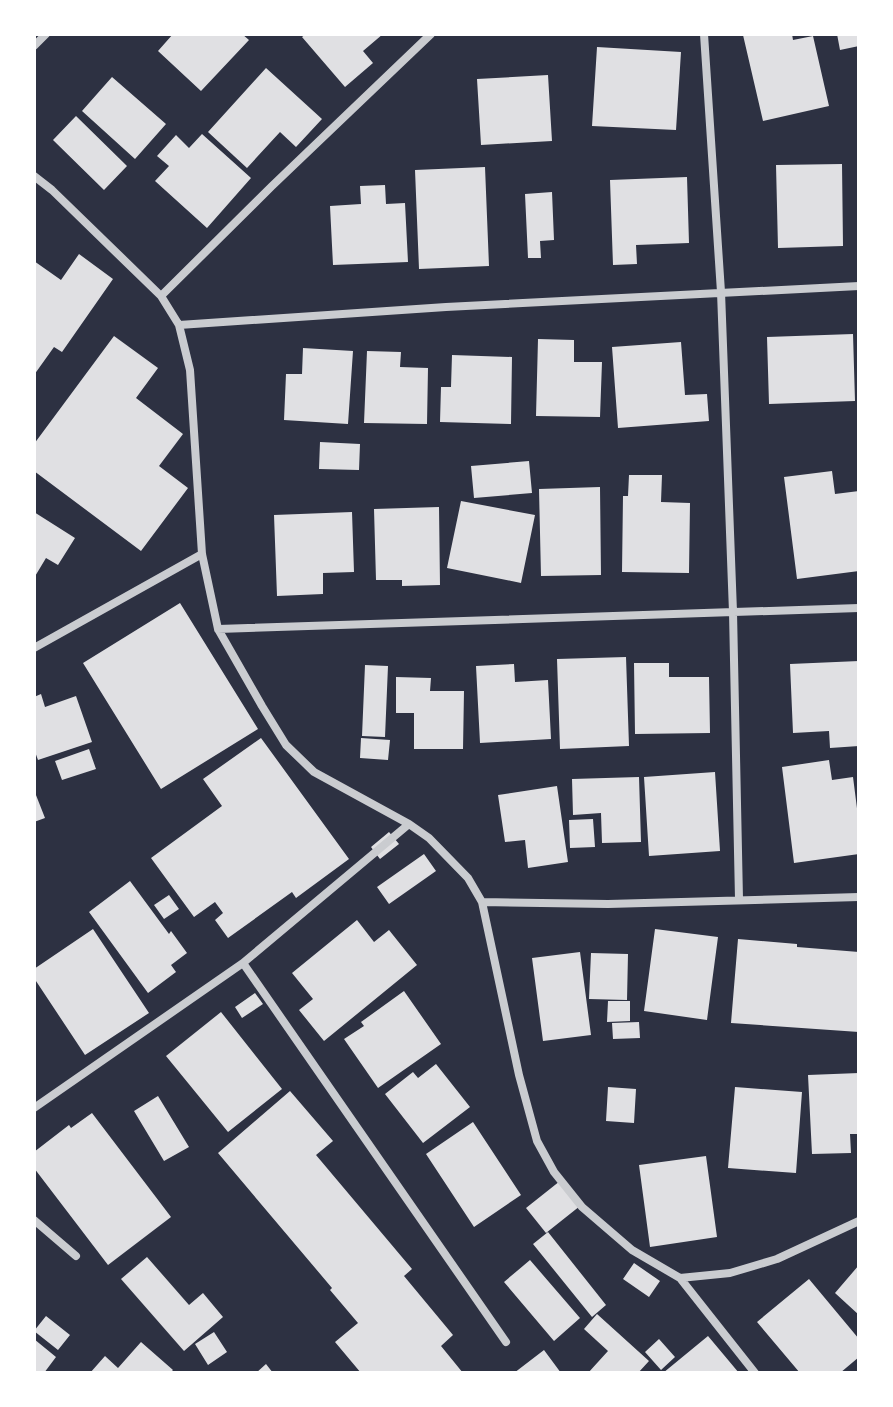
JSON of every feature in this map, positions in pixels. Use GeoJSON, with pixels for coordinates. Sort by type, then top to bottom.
{"type":"FeatureCollection","features":[{"type":"Feature","properties":{"kind":"street"},"geometry":{"type":"LineString","coordinates":[[34,46],[46,34]]}},
{"type":"Feature","properties":{"kind":"street"},"geometry":{"type":"LineString","coordinates":[[161,296],[431,34]]}},
{"type":"Feature","properties":{"kind":"street"},"geometry":{"type":"LineString","coordinates":[[704,34],[721,292],[733,612],[739,899]]}},
{"type":"Feature","properties":{"kind":"street"},"geometry":{"type":"LineString","coordinates":[[34,176],[161,296],[179,325],[190,370],[202,554],[218,629],[286,745],[314,772],[429,838],[468,878],[482,902],[519,1075],[537,1141],[548,1162],[582,1207],[632,1250],[680,1278],[755,1373]]}},
{"type":"Feature","properties":{"kind":"street"},"geometry":{"type":"LineString","coordinates":[[179,325],[446,307],[859,286]]}},
{"type":"Feature","properties":{"kind":"street"},"geometry":{"type":"LineString","coordinates":[[34,648],[202,554]]}},
{"type":"Feature","properties":{"kind":"street"},"geometry":{"type":"LineString","coordinates":[[218,629],[859,608]]}},
{"type":"Feature","properties":{"kind":"street"},"geometry":{"type":"LineString","coordinates":[[34,1108],[243,963],[409,824]]}},
{"type":"Feature","properties":{"kind":"street"},"geometry":{"type":"LineString","coordinates":[[482,902],[608,904],[859,897]]}},
{"type":"Feature","properties":{"kind":"street"},"geometry":{"type":"LineString","coordinates":[[243,963],[506,1342]]}},
{"type":"Feature","properties":{"kind":"street"},"geometry":{"type":"LineString","coordinates":[[34,1220],[76,1256]]}},
{"type":"Feature","properties":{"kind":"street"},"geometry":{"type":"LineString","coordinates":[[680,1278],[730,1273],[765,1262],[859,1221]]}},
{"type":"Feature","properties":{"kind":"building"},"geometry":{"type":"Polygon","coordinates":[[[173,34],[242,34],[249,40],[201,91],[158,51],[173,34]]]}},
{"type":"Feature","properties":{"kind":"building"},"geometry":{"type":"Polygon","coordinates":[[[306,34],[383,34],[363,51],[373,63],[345,87],[302,37],[306,34]]]}},
{"type":"Feature","properties":{"kind":"building"},"geometry":{"type":"Polygon","coordinates":[[[792,34],[793,40],[813,36],[829,106],[763,121],[743,35],[792,34]]]}},
{"type":"Feature","properties":{"kind":"building"},"geometry":{"type":"Polygon","coordinates":[[[837,34],[859,34],[859,46],[840,50],[837,34]]]}},
{"type":"Feature","properties":{"kind":"building"},"geometry":{"type":"Polygon","coordinates":[[[597,47],[681,52],[676,130],[592,126],[597,47]]]}},
{"type":"Feature","properties":{"kind":"building"},"geometry":{"type":"Polygon","coordinates":[[[266,68],[322,119],[296,147],[280,132],[247,168],[208,132],[266,68]]]}},
{"type":"Feature","properties":{"kind":"building"},"geometry":{"type":"Polygon","coordinates":[[[548,75],[552,141],[481,145],[477,79],[548,75]]]}},
{"type":"Feature","properties":{"kind":"building"},"geometry":{"type":"Polygon","coordinates":[[[112,77],[166,124],[135,159],[82,111],[112,77]]]}},
{"type":"Feature","properties":{"kind":"building"},"geometry":{"type":"Polygon","coordinates":[[[76,116],[127,166],[104,190],[53,140],[76,116]]]}},
{"type":"Feature","properties":{"kind":"building"},"geometry":{"type":"Polygon","coordinates":[[[202,134],[251,178],[207,228],[155,181],[169,166],[157,156],[176,135],[189,148],[202,134]]]}},
{"type":"Feature","properties":{"kind":"building"},"geometry":{"type":"Polygon","coordinates":[[[842,164],[843,246],[778,248],[776,165],[842,164]]]}},
{"type":"Feature","properties":{"kind":"building"},"geometry":{"type":"Polygon","coordinates":[[[485,167],[489,266],[419,269],[415,170],[485,167]]]}},
{"type":"Feature","properties":{"kind":"building"},"geometry":{"type":"Polygon","coordinates":[[[687,177],[689,243],[636,245],[637,264],[613,265],[610,180],[687,177]]]}},
{"type":"Feature","properties":{"kind":"building"},"geometry":{"type":"Polygon","coordinates":[[[385,185],[386,204],[405,203],[408,262],[333,265],[330,206],[361,204],[360,186],[385,185]]]}},
{"type":"Feature","properties":{"kind":"building"},"geometry":{"type":"Polygon","coordinates":[[[552,192],[554,240],[540,241],[541,258],[528,258],[525,194],[552,192]]]}},
{"type":"Feature","properties":{"kind":"building"},"geometry":{"type":"Polygon","coordinates":[[[79,254],[113,279],[62,352],[54,347],[34,375],[34,261],[61,280],[79,254]]]}},
{"type":"Feature","properties":{"kind":"building"},"geometry":{"type":"Polygon","coordinates":[[[853,334],[855,401],[769,404],[767,337],[853,334]]]}},
{"type":"Feature","properties":{"kind":"building"},"geometry":{"type":"Polygon","coordinates":[[[114,336],[158,368],[136,398],[183,434],[159,466],[188,488],[141,551],[34,471],[34,444],[114,336]]]}},
{"type":"Feature","properties":{"kind":"building"},"geometry":{"type":"Polygon","coordinates":[[[538,339],[574,340],[574,362],[602,362],[600,417],[536,416],[538,339]]]}},
{"type":"Feature","properties":{"kind":"building"},"geometry":{"type":"Polygon","coordinates":[[[681,342],[685,395],[707,394],[709,421],[618,428],[612,347],[681,342]]]}},
{"type":"Feature","properties":{"kind":"building"},"geometry":{"type":"Polygon","coordinates":[[[303,348],[353,351],[348,424],[284,420],[286,374],[302,374],[303,348]]]}},
{"type":"Feature","properties":{"kind":"building"},"geometry":{"type":"Polygon","coordinates":[[[367,351],[401,352],[400,367],[428,368],[427,424],[364,423],[367,351]]]}},
{"type":"Feature","properties":{"kind":"building"},"geometry":{"type":"Polygon","coordinates":[[[452,355],[512,357],[511,424],[440,422],[441,387],[451,387],[452,355]]]}},
{"type":"Feature","properties":{"kind":"building"},"geometry":{"type":"Polygon","coordinates":[[[320,442],[360,444],[359,470],[319,469],[320,442]]]}},
{"type":"Feature","properties":{"kind":"building"},"geometry":{"type":"Polygon","coordinates":[[[529,461],[532,493],[474,498],[471,466],[529,461]]]}},
{"type":"Feature","properties":{"kind":"building"},"geometry":{"type":"Polygon","coordinates":[[[832,471],[835,494],[859,491],[859,571],[797,579],[784,477],[832,471]]]}},
{"type":"Feature","properties":{"kind":"building"},"geometry":{"type":"Polygon","coordinates":[[[629,475],[662,475],[661,502],[690,503],[689,573],[622,572],[623,496],[628,496],[629,475]]]}},
{"type":"Feature","properties":{"kind":"building"},"geometry":{"type":"Polygon","coordinates":[[[600,487],[601,575],[541,576],[539,489],[600,487]]]}},
{"type":"Feature","properties":{"kind":"building"},"geometry":{"type":"Polygon","coordinates":[[[461,501],[535,515],[521,583],[447,568],[461,501]]]}},
{"type":"Feature","properties":{"kind":"building"},"geometry":{"type":"Polygon","coordinates":[[[439,507],[440,585],[402,586],[402,580],[376,580],[374,509],[439,507]]]}},
{"type":"Feature","properties":{"kind":"building"},"geometry":{"type":"Polygon","coordinates":[[[34,512],[75,538],[58,565],[46,558],[34,578],[34,512]]]}},
{"type":"Feature","properties":{"kind":"building"},"geometry":{"type":"Polygon","coordinates":[[[352,512],[354,572],[323,573],[323,594],[277,596],[274,515],[352,512]]]}},
{"type":"Feature","properties":{"kind":"building"},"geometry":{"type":"Polygon","coordinates":[[[180,603],[258,729],[161,789],[83,663],[180,603]]]}},
{"type":"Feature","properties":{"kind":"building"},"geometry":{"type":"Polygon","coordinates":[[[626,657],[629,746],[560,749],[557,659],[626,657]]]}},
{"type":"Feature","properties":{"kind":"building"},"geometry":{"type":"Polygon","coordinates":[[[859,661],[859,746],[830,748],[829,731],[793,733],[790,664],[859,661]]]}},
{"type":"Feature","properties":{"kind":"building"},"geometry":{"type":"Polygon","coordinates":[[[634,663],[669,663],[669,677],[709,677],[710,733],[635,734],[634,663]]]}},
{"type":"Feature","properties":{"kind":"building"},"geometry":{"type":"Polygon","coordinates":[[[514,664],[515,682],[548,680],[551,739],[480,743],[476,666],[514,664]]]}},
{"type":"Feature","properties":{"kind":"building"},"geometry":{"type":"Polygon","coordinates":[[[365,665],[388,666],[385,737],[362,736],[365,665]]]}},
{"type":"Feature","properties":{"kind":"building"},"geometry":{"type":"Polygon","coordinates":[[[396,677],[431,678],[430,691],[464,691],[463,749],[414,749],[414,713],[396,713],[396,677]]]}},
{"type":"Feature","properties":{"kind":"building"},"geometry":{"type":"Polygon","coordinates":[[[41,694],[45,707],[76,696],[92,742],[38,760],[34,749],[34,697],[41,694]]]}},
{"type":"Feature","properties":{"kind":"building"},"geometry":{"type":"Polygon","coordinates":[[[261,738],[349,859],[296,898],[292,892],[228,938],[215,920],[223,913],[215,902],[194,917],[151,858],[222,806],[203,779],[261,738]]]}},
{"type":"Feature","properties":{"kind":"building"},"geometry":{"type":"Polygon","coordinates":[[[361,738],[390,740],[388,760],[360,758],[361,738]]]}},
{"type":"Feature","properties":{"kind":"building"},"geometry":{"type":"Polygon","coordinates":[[[89,749],[96,769],[62,780],[55,761],[89,749]]]}},
{"type":"Feature","properties":{"kind":"building"},"geometry":{"type":"Polygon","coordinates":[[[829,760],[832,780],[853,777],[859,854],[794,863],[782,767],[829,760]]]}},
{"type":"Feature","properties":{"kind":"building"},"geometry":{"type":"Polygon","coordinates":[[[715,772],[720,851],[649,856],[644,777],[715,772]]]}},
{"type":"Feature","properties":{"kind":"building"},"geometry":{"type":"Polygon","coordinates":[[[639,777],[641,842],[602,843],[601,813],[573,815],[572,779],[639,777]]]}},
{"type":"Feature","properties":{"kind":"building"},"geometry":{"type":"Polygon","coordinates":[[[557,786],[568,862],[528,868],[525,840],[505,842],[498,795],[557,786]]]}},
{"type":"Feature","properties":{"kind":"building"},"geometry":{"type":"Polygon","coordinates":[[[34,790],[45,818],[34,822],[34,790]]]}},
{"type":"Feature","properties":{"kind":"building"},"geometry":{"type":"Polygon","coordinates":[[[593,819],[595,847],[570,848],[569,820],[593,819]]]}},
{"type":"Feature","properties":{"kind":"building"},"geometry":{"type":"Polygon","coordinates":[[[389,832],[399,844],[380,859],[371,847],[389,832]]]}},
{"type":"Feature","properties":{"kind":"building"},"geometry":{"type":"Polygon","coordinates":[[[424,854],[436,871],[389,904],[377,887],[424,854]]]}},
{"type":"Feature","properties":{"kind":"building"},"geometry":{"type":"Polygon","coordinates":[[[130,881],[187,953],[171,965],[176,972],[148,993],[89,912],[130,881]]]}},
{"type":"Feature","properties":{"kind":"building"},"geometry":{"type":"Polygon","coordinates":[[[169,895],[179,909],[164,919],[154,905],[169,895]]]}},
{"type":"Feature","properties":{"kind":"building"},"geometry":{"type":"Polygon","coordinates":[[[357,920],[374,942],[389,930],[417,965],[324,1041],[299,1010],[313,999],[292,973],[357,920]]]}},
{"type":"Feature","properties":{"kind":"building"},"geometry":{"type":"Polygon","coordinates":[[[93,929],[149,1013],[85,1055],[34,978],[34,969],[93,929]]]}},
{"type":"Feature","properties":{"kind":"building"},"geometry":{"type":"Polygon","coordinates":[[[655,929],[718,937],[707,1020],[644,1011],[655,929]]]}},
{"type":"Feature","properties":{"kind":"building"},"geometry":{"type":"Polygon","coordinates":[[[738,939],[859,952],[859,1032],[731,1023],[738,939]]]}},
{"type":"Feature","properties":{"kind":"building"},"geometry":{"type":"Polygon","coordinates":[[[580,952],[591,1035],[543,1041],[532,958],[580,952]]]}},
{"type":"Feature","properties":{"kind":"building"},"geometry":{"type":"Polygon","coordinates":[[[591,953],[628,954],[627,1000],[589,999],[591,953]]]}},
{"type":"Feature","properties":{"kind":"building"},"geometry":{"type":"Polygon","coordinates":[[[404,991],[441,1044],[378,1088],[344,1039],[364,1026],[361,1022],[404,991]]]}},
{"type":"Feature","properties":{"kind":"building"},"geometry":{"type":"Polygon","coordinates":[[[255,993],[263,1004],[242,1018],[235,1007],[255,993]]]}},
{"type":"Feature","properties":{"kind":"building"},"geometry":{"type":"Polygon","coordinates":[[[608,1001],[630,1001],[630,1021],[607,1022],[608,1001]]]}},
{"type":"Feature","properties":{"kind":"building"},"geometry":{"type":"Polygon","coordinates":[[[221,1012],[282,1089],[228,1132],[166,1056],[221,1012]]]}},
{"type":"Feature","properties":{"kind":"building"},"geometry":{"type":"Polygon","coordinates":[[[639,1022],[640,1038],[613,1039],[612,1023],[639,1022]]]}},
{"type":"Feature","properties":{"kind":"building"},"geometry":{"type":"Polygon","coordinates":[[[436,1064],[470,1107],[423,1143],[385,1094],[413,1072],[418,1078],[436,1064]]]}},
{"type":"Feature","properties":{"kind":"building"},"geometry":{"type":"Polygon","coordinates":[[[859,1073],[859,1134],[850,1134],[851,1153],[812,1154],[808,1075],[859,1073]]]}},
{"type":"Feature","properties":{"kind":"building"},"geometry":{"type":"Polygon","coordinates":[[[608,1087],[636,1089],[634,1123],[606,1121],[608,1087]]]}},
{"type":"Feature","properties":{"kind":"building"},"geometry":{"type":"Polygon","coordinates":[[[735,1087],[802,1092],[796,1173],[728,1168],[735,1087]]]}},
{"type":"Feature","properties":{"kind":"building"},"geometry":{"type":"Polygon","coordinates":[[[290,1091],[333,1141],[316,1155],[412,1269],[404,1276],[453,1335],[441,1346],[463,1373],[361,1373],[335,1342],[358,1323],[218,1153],[290,1091]]]}},
{"type":"Feature","properties":{"kind":"building"},"geometry":{"type":"Polygon","coordinates":[[[158,1096],[189,1147],[164,1161],[134,1111],[158,1096]]]}},
{"type":"Feature","properties":{"kind":"building"},"geometry":{"type":"Polygon","coordinates":[[[92,1113],[171,1217],[108,1265],[34,1168],[34,1152],[69,1125],[71,1128],[92,1113]]]}},
{"type":"Feature","properties":{"kind":"building"},"geometry":{"type":"Polygon","coordinates":[[[473,1122],[521,1195],[474,1227],[426,1154],[473,1122]]]}},
{"type":"Feature","properties":{"kind":"building"},"geometry":{"type":"Polygon","coordinates":[[[706,1156],[717,1237],[650,1247],[639,1165],[706,1156]]]}},
{"type":"Feature","properties":{"kind":"building"},"geometry":{"type":"Polygon","coordinates":[[[560,1181],[580,1206],[546,1233],[526,1208],[560,1181]]]}},
{"type":"Feature","properties":{"kind":"building"},"geometry":{"type":"Polygon","coordinates":[[[548,1232],[606,1305],[592,1317],[533,1244],[548,1232]]]}},
{"type":"Feature","properties":{"kind":"building"},"geometry":{"type":"Polygon","coordinates":[[[147,1257],[189,1305],[203,1293],[223,1317],[184,1351],[121,1279],[147,1257]]]}},
{"type":"Feature","properties":{"kind":"building"},"geometry":{"type":"Polygon","coordinates":[[[530,1260],[580,1318],[554,1341],[504,1282],[530,1260]]]}},
{"type":"Feature","properties":{"kind":"building"},"geometry":{"type":"Polygon","coordinates":[[[634,1263],[660,1281],[649,1297],[623,1279],[634,1263]]]}},
{"type":"Feature","properties":{"kind":"building"},"geometry":{"type":"Polygon","coordinates":[[[859,1265],[859,1315],[835,1293],[859,1265]]]}},
{"type":"Feature","properties":{"kind":"building"},"geometry":{"type":"Polygon","coordinates":[[[809,1279],[859,1339],[859,1357],[840,1373],[800,1373],[757,1322],[809,1279]]]}},
{"type":"Feature","properties":{"kind":"building"},"geometry":{"type":"Polygon","coordinates":[[[597,1314],[649,1361],[638,1373],[588,1373],[608,1351],[584,1329],[597,1314]]]}},
{"type":"Feature","properties":{"kind":"building"},"geometry":{"type":"Polygon","coordinates":[[[46,1316],[70,1335],[58,1350],[34,1331],[46,1316]]]}},
{"type":"Feature","properties":{"kind":"building"},"geometry":{"type":"Polygon","coordinates":[[[214,1332],[227,1352],[208,1365],[195,1344],[214,1332]]]}},
{"type":"Feature","properties":{"kind":"building"},"geometry":{"type":"Polygon","coordinates":[[[708,1336],[739,1373],[663,1373],[708,1336]]]}},
{"type":"Feature","properties":{"kind":"building"},"geometry":{"type":"Polygon","coordinates":[[[34,1339],[56,1357],[44,1373],[34,1373],[34,1339]]]}},
{"type":"Feature","properties":{"kind":"building"},"geometry":{"type":"Polygon","coordinates":[[[659,1339],[675,1357],[661,1370],[645,1352],[659,1339]]]}},
{"type":"Feature","properties":{"kind":"building"},"geometry":{"type":"Polygon","coordinates":[[[141,1342],[173,1370],[170,1373],[90,1373],[105,1356],[118,1368],[141,1342]]]}},
{"type":"Feature","properties":{"kind":"building"},"geometry":{"type":"Polygon","coordinates":[[[544,1350],[561,1373],[514,1373],[544,1350]]]}},
{"type":"Feature","properties":{"kind":"building"},"geometry":{"type":"Polygon","coordinates":[[[266,1364],[273,1373],[256,1373],[266,1364]]]}}]}
